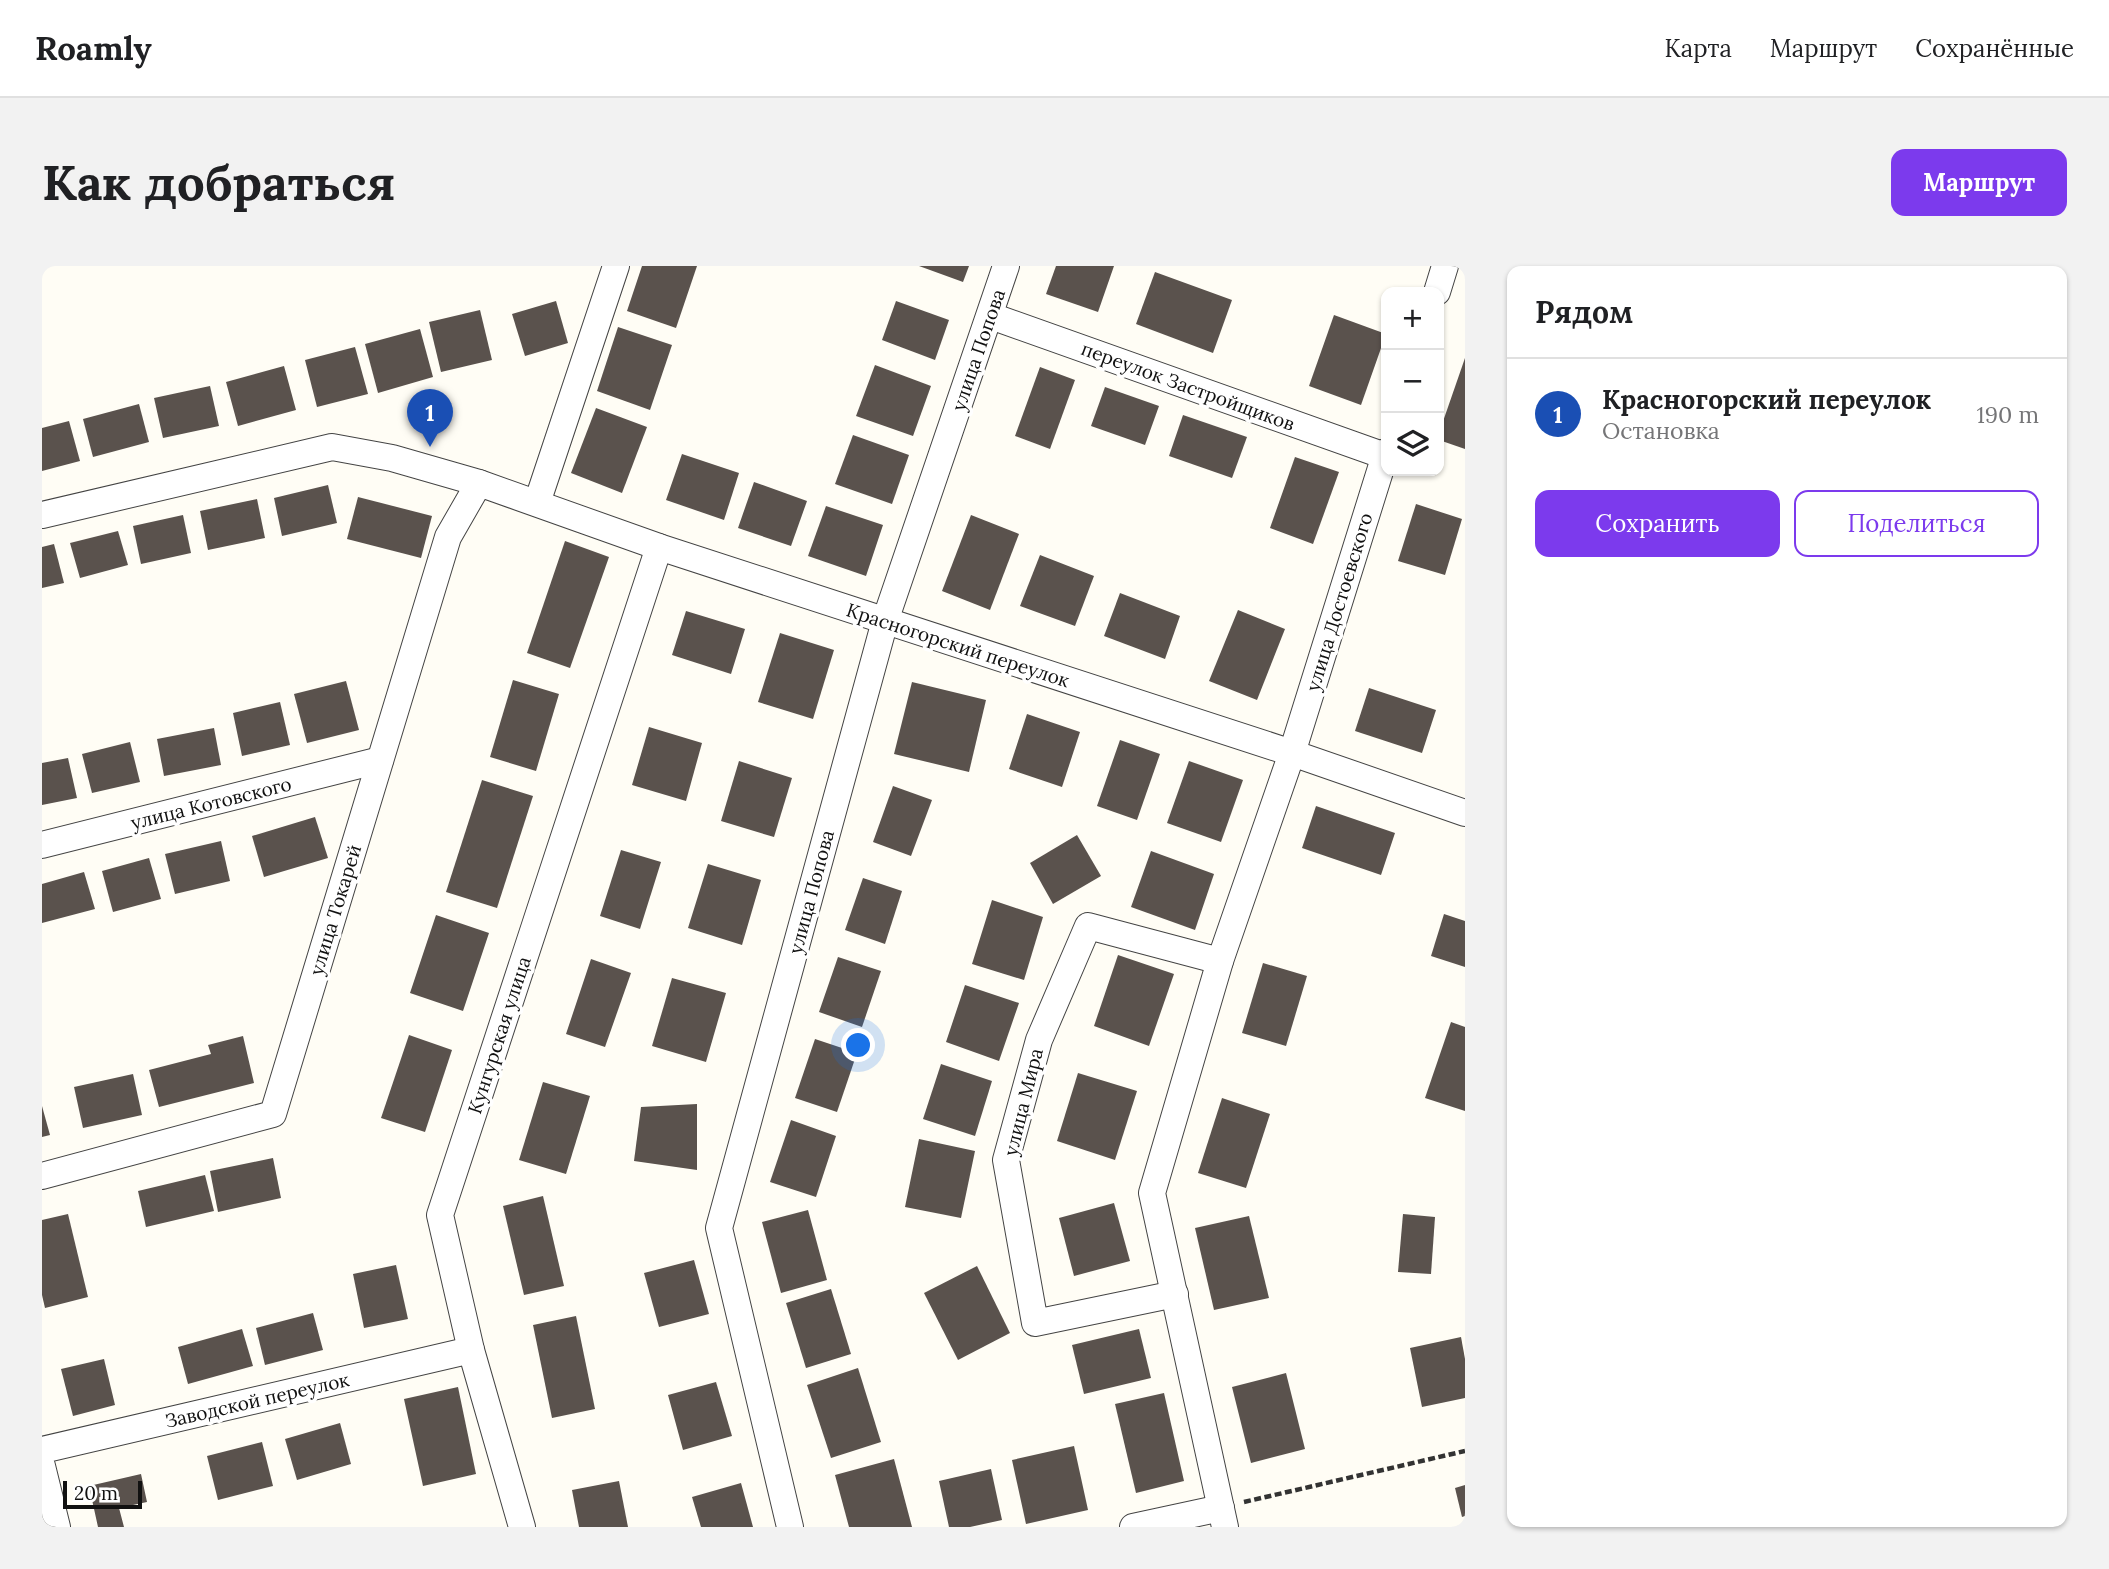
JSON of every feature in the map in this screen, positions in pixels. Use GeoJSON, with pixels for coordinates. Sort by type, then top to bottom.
{"type":"FeatureCollection","features":[{"type":"Feature","properties":{"kind":"street"},"geometry":{"type":"LineString","coordinates":[[537,503],[617,266]]}},
{"type":"Feature","properties":{"kind":"street","name":"улица Попова"},"geometry":{"type":"LineString","coordinates":[[790,1527],[719,1228],[885,621],[1006,266]]}},
{"type":"Feature","properties":{"kind":"street"},"geometry":{"type":"LineString","coordinates":[[1439,287],[1445,266]]}},
{"type":"Feature","properties":{"kind":"street","name":"переулок Застройщиков"},"geometry":{"type":"LineString","coordinates":[[990,316],[1381,453]]}},
{"type":"Feature","properties":{"kind":"street","name":"Красногорский переулок"},"geometry":{"type":"LineString","coordinates":[[42,515],[332,447],[392,458],[479,483],[659,547],[1292,753],[1465,813]]}},
{"type":"Feature","properties":{"kind":"street","name":"улица Достоевского"},"geometry":{"type":"LineString","coordinates":[[1292,753],[1381,467]]}},
{"type":"Feature","properties":{"kind":"street","name":"улица Токарей"},"geometry":{"type":"LineString","coordinates":[[42,1177],[273,1114],[448,537],[479,483]]}},
{"type":"Feature","properties":{"kind":"street","name":"Кунгурская улица"},"geometry":{"type":"LineString","coordinates":[[522,1527],[471,1350],[440,1214],[659,547]]}},
{"type":"Feature","properties":{"kind":"street"},"geometry":{"type":"LineString","coordinates":[[1133,1527],[1223,1518],[1152,1193],[1220,961],[1292,753]]}},
{"type":"Feature","properties":{"kind":"street","name":"улица Котовского"},"geometry":{"type":"LineString","coordinates":[[42,845],[380,760]]}},
{"type":"Feature","properties":{"kind":"street","name":"улица Мира"},"geometry":{"type":"LineString","coordinates":[[1175,1294],[1035,1323],[1006,1160],[1039,1040],[1088,926],[1220,961]]}},
{"type":"Feature","properties":{"kind":"street","name":"Заводской переулок"},"geometry":{"type":"LineString","coordinates":[[42,1450],[471,1350]]}},
{"type":"Feature","properties":{"kind":"street"},"geometry":{"type":"LineString","coordinates":[[42,1466],[57,1527]]}},
{"type":"Feature","properties":{"kind":"path"},"geometry":{"type":"LineString","coordinates":[[1223,1518],[1465,1451]]}},
{"type":"Feature","properties":{"kind":"building"},"geometry":{"type":"Polygon","coordinates":[[[642,266],[697,266],[676,328],[627,311],[642,266]]]}},
{"type":"Feature","properties":{"kind":"building"},"geometry":{"type":"Polygon","coordinates":[[[919,266],[969,266],[963,282],[919,266]]]}},
{"type":"Feature","properties":{"kind":"building"},"geometry":{"type":"Polygon","coordinates":[[[1056,266],[1114,266],[1098,312],[1046,294],[1056,266]]]}},
{"type":"Feature","properties":{"kind":"building"},"geometry":{"type":"Polygon","coordinates":[[[1155,272],[1232,300],[1213,353],[1136,324],[1155,272]]]}},
{"type":"Feature","properties":{"kind":"building"},"geometry":{"type":"Polygon","coordinates":[[[556,301],[568,343],[525,356],[512,314],[556,301]]]}},
{"type":"Feature","properties":{"kind":"building"},"geometry":{"type":"Polygon","coordinates":[[[896,301],[949,320],[935,360],[882,340],[896,301]]]}},
{"type":"Feature","properties":{"kind":"building"},"geometry":{"type":"Polygon","coordinates":[[[480,310],[492,360],[441,372],[429,322],[480,310]]]}},
{"type":"Feature","properties":{"kind":"building"},"geometry":{"type":"Polygon","coordinates":[[[1334,315],[1381,332],[1381,348],[1361,405],[1309,386],[1334,315]]]}},
{"type":"Feature","properties":{"kind":"building"},"geometry":{"type":"Polygon","coordinates":[[[618,327],[672,345],[650,410],[597,391],[618,327]]]}},
{"type":"Feature","properties":{"kind":"building"},"geometry":{"type":"Polygon","coordinates":[[[420,329],[433,377],[378,393],[365,344],[420,329]]]}},
{"type":"Feature","properties":{"kind":"building"},"geometry":{"type":"Polygon","coordinates":[[[355,347],[368,394],[317,407],[305,360],[355,347]]]}},
{"type":"Feature","properties":{"kind":"building"},"geometry":{"type":"Polygon","coordinates":[[[1465,358],[1465,449],[1444,442],[1444,419],[1465,358]]]}},
{"type":"Feature","properties":{"kind":"building"},"geometry":{"type":"Polygon","coordinates":[[[875,365],[931,386],[913,436],[856,416],[875,365]]]}},
{"type":"Feature","properties":{"kind":"building"},"geometry":{"type":"Polygon","coordinates":[[[284,366],[296,410],[238,426],[226,382],[284,366]]]}},
{"type":"Feature","properties":{"kind":"building"},"geometry":{"type":"Polygon","coordinates":[[[1040,367],[1075,380],[1050,449],[1015,436],[1040,367]]]}},
{"type":"Feature","properties":{"kind":"building"},"geometry":{"type":"Polygon","coordinates":[[[210,386],[219,426],[163,438],[154,398],[210,386]]]}},
{"type":"Feature","properties":{"kind":"building"},"geometry":{"type":"Polygon","coordinates":[[[1105,387],[1159,406],[1145,445],[1091,426],[1105,387]]]}},
{"type":"Feature","properties":{"kind":"building"},"geometry":{"type":"Polygon","coordinates":[[[139,404],[149,442],[93,457],[83,419],[139,404]]]}},
{"type":"Feature","properties":{"kind":"building"},"geometry":{"type":"Polygon","coordinates":[[[596,408],[647,427],[622,493],[571,473],[596,408]]]}},
{"type":"Feature","properties":{"kind":"building"},"geometry":{"type":"Polygon","coordinates":[[[1183,415],[1247,437],[1232,478],[1169,456],[1183,415]]]}},
{"type":"Feature","properties":{"kind":"building"},"geometry":{"type":"Polygon","coordinates":[[[69,421],[80,461],[42,471],[42,428],[69,421]]]}},
{"type":"Feature","properties":{"kind":"building"},"geometry":{"type":"Polygon","coordinates":[[[853,435],[909,455],[892,504],[835,484],[853,435]]]}},
{"type":"Feature","properties":{"kind":"building"},"geometry":{"type":"Polygon","coordinates":[[[682,454],[739,473],[724,520],[666,500],[682,454]]]}},
{"type":"Feature","properties":{"kind":"building"},"geometry":{"type":"Polygon","coordinates":[[[1295,457],[1339,472],[1313,544],[1270,528],[1295,457]]]}},
{"type":"Feature","properties":{"kind":"building"},"geometry":{"type":"Polygon","coordinates":[[[754,482],[807,501],[791,546],[738,528],[754,482]]]}},
{"type":"Feature","properties":{"kind":"building"},"geometry":{"type":"Polygon","coordinates":[[[328,485],[337,523],[282,536],[274,498],[328,485]]]}},
{"type":"Feature","properties":{"kind":"building"},"geometry":{"type":"Polygon","coordinates":[[[358,497],[432,516],[421,558],[347,539],[358,497]]]}},
{"type":"Feature","properties":{"kind":"building"},"geometry":{"type":"Polygon","coordinates":[[[257,499],[265,538],[208,550],[200,511],[257,499]]]}},
{"type":"Feature","properties":{"kind":"building"},"geometry":{"type":"Polygon","coordinates":[[[1416,504],[1462,519],[1445,575],[1398,561],[1416,504]]]}},
{"type":"Feature","properties":{"kind":"building"},"geometry":{"type":"Polygon","coordinates":[[[826,506],[883,525],[866,576],[808,556],[826,506]]]}},
{"type":"Feature","properties":{"kind":"building"},"geometry":{"type":"Polygon","coordinates":[[[183,515],[191,553],[141,564],[133,526],[183,515]]]}},
{"type":"Feature","properties":{"kind":"building"},"geometry":{"type":"Polygon","coordinates":[[[971,515],[1019,534],[990,610],[942,591],[971,515]]]}},
{"type":"Feature","properties":{"kind":"building"},"geometry":{"type":"Polygon","coordinates":[[[118,531],[128,565],[80,578],[70,543],[118,531]]]}},
{"type":"Feature","properties":{"kind":"building"},"geometry":{"type":"Polygon","coordinates":[[[565,541],[609,557],[570,668],[527,653],[565,541]]]}},
{"type":"Feature","properties":{"kind":"building"},"geometry":{"type":"Polygon","coordinates":[[[54,544],[64,583],[42,588],[42,547],[54,544]]]}},
{"type":"Feature","properties":{"kind":"building"},"geometry":{"type":"Polygon","coordinates":[[[1040,555],[1094,576],[1075,626],[1020,606],[1040,555]]]}},
{"type":"Feature","properties":{"kind":"building"},"geometry":{"type":"Polygon","coordinates":[[[1120,593],[1180,616],[1165,659],[1104,636],[1120,593]]]}},
{"type":"Feature","properties":{"kind":"building"},"geometry":{"type":"Polygon","coordinates":[[[1238,610],[1285,629],[1257,700],[1209,681],[1238,610]]]}},
{"type":"Feature","properties":{"kind":"building"},"geometry":{"type":"Polygon","coordinates":[[[686,611],[745,629],[731,674],[672,655],[686,611]]]}},
{"type":"Feature","properties":{"kind":"building"},"geometry":{"type":"Polygon","coordinates":[[[780,633],[834,650],[813,719],[758,702],[780,633]]]}},
{"type":"Feature","properties":{"kind":"building"},"geometry":{"type":"Polygon","coordinates":[[[513,680],[559,694],[536,771],[490,757],[513,680]]]}},
{"type":"Feature","properties":{"kind":"building"},"geometry":{"type":"Polygon","coordinates":[[[346,681],[359,730],[307,743],[294,694],[346,681]]]}},
{"type":"Feature","properties":{"kind":"building"},"geometry":{"type":"Polygon","coordinates":[[[912,682],[986,700],[969,772],[894,754],[912,682]]]}},
{"type":"Feature","properties":{"kind":"building"},"geometry":{"type":"Polygon","coordinates":[[[1369,688],[1436,710],[1422,753],[1355,731],[1369,688]]]}},
{"type":"Feature","properties":{"kind":"building"},"geometry":{"type":"Polygon","coordinates":[[[280,702],[290,745],[242,756],[233,713],[280,702]]]}},
{"type":"Feature","properties":{"kind":"building"},"geometry":{"type":"Polygon","coordinates":[[[1027,714],[1080,732],[1062,787],[1009,769],[1027,714]]]}},
{"type":"Feature","properties":{"kind":"building"},"geometry":{"type":"Polygon","coordinates":[[[649,727],[702,743],[686,801],[632,785],[649,727]]]}},
{"type":"Feature","properties":{"kind":"building"},"geometry":{"type":"Polygon","coordinates":[[[214,728],[221,765],[164,776],[157,739],[214,728]]]}},
{"type":"Feature","properties":{"kind":"building"},"geometry":{"type":"Polygon","coordinates":[[[1120,740],[1160,754],[1137,820],[1097,806],[1120,740]]]}},
{"type":"Feature","properties":{"kind":"building"},"geometry":{"type":"Polygon","coordinates":[[[130,742],[140,782],[92,793],[82,754],[130,742]]]}},
{"type":"Feature","properties":{"kind":"building"},"geometry":{"type":"Polygon","coordinates":[[[68,758],[77,798],[42,805],[42,763],[68,758]]]}},
{"type":"Feature","properties":{"kind":"building"},"geometry":{"type":"Polygon","coordinates":[[[739,761],[792,778],[774,837],[721,821],[739,761]]]}},
{"type":"Feature","properties":{"kind":"building"},"geometry":{"type":"Polygon","coordinates":[[[1189,761],[1243,780],[1221,842],[1167,823],[1189,761]]]}},
{"type":"Feature","properties":{"kind":"building"},"geometry":{"type":"Polygon","coordinates":[[[482,780],[533,796],[497,908],[446,892],[482,780]]]}},
{"type":"Feature","properties":{"kind":"building"},"geometry":{"type":"Polygon","coordinates":[[[893,786],[932,800],[911,856],[873,842],[893,786]]]}},
{"type":"Feature","properties":{"kind":"building"},"geometry":{"type":"Polygon","coordinates":[[[1316,806],[1395,833],[1381,875],[1302,848],[1316,806]]]}},
{"type":"Feature","properties":{"kind":"building"},"geometry":{"type":"Polygon","coordinates":[[[315,817],[328,858],[264,877],[252,836],[315,817]]]}},
{"type":"Feature","properties":{"kind":"building"},"geometry":{"type":"Polygon","coordinates":[[[1077,835],[1101,876],[1053,904],[1030,863],[1077,835]]]}},
{"type":"Feature","properties":{"kind":"building"},"geometry":{"type":"Polygon","coordinates":[[[221,841],[230,881],[175,894],[165,854],[221,841]]]}},
{"type":"Feature","properties":{"kind":"building"},"geometry":{"type":"Polygon","coordinates":[[[621,850],[661,862],[640,929],[600,916],[621,850]]]}},
{"type":"Feature","properties":{"kind":"building"},"geometry":{"type":"Polygon","coordinates":[[[1151,851],[1214,874],[1195,930],[1131,907],[1151,851]]]}},
{"type":"Feature","properties":{"kind":"building"},"geometry":{"type":"Polygon","coordinates":[[[149,858],[161,899],[113,912],[102,871],[149,858]]]}},
{"type":"Feature","properties":{"kind":"building"},"geometry":{"type":"Polygon","coordinates":[[[708,864],[761,880],[742,945],[688,928],[708,864]]]}},
{"type":"Feature","properties":{"kind":"building"},"geometry":{"type":"Polygon","coordinates":[[[84,872],[95,909],[42,923],[42,884],[84,872]]]}},
{"type":"Feature","properties":{"kind":"building"},"geometry":{"type":"Polygon","coordinates":[[[863,878],[902,891],[885,944],[845,930],[863,878]]]}},
{"type":"Feature","properties":{"kind":"building"},"geometry":{"type":"Polygon","coordinates":[[[992,900],[1043,917],[1024,980],[972,964],[992,900]]]}},
{"type":"Feature","properties":{"kind":"building"},"geometry":{"type":"Polygon","coordinates":[[[1444,914],[1465,921],[1465,967],[1431,956],[1444,914]]]}},
{"type":"Feature","properties":{"kind":"building"},"geometry":{"type":"Polygon","coordinates":[[[436,915],[489,933],[463,1011],[410,993],[436,915]]]}},
{"type":"Feature","properties":{"kind":"building"},"geometry":{"type":"Polygon","coordinates":[[[1118,955],[1174,974],[1149,1046],[1094,1026],[1118,955]]]}},
{"type":"Feature","properties":{"kind":"building"},"geometry":{"type":"Polygon","coordinates":[[[838,957],[881,971],[862,1027],[819,1012],[838,957]]]}},
{"type":"Feature","properties":{"kind":"building"},"geometry":{"type":"Polygon","coordinates":[[[591,959],[631,973],[605,1047],[566,1034],[591,959]]]}},
{"type":"Feature","properties":{"kind":"building"},"geometry":{"type":"Polygon","coordinates":[[[1263,963],[1307,976],[1286,1046],[1242,1033],[1263,963]]]}},
{"type":"Feature","properties":{"kind":"building"},"geometry":{"type":"Polygon","coordinates":[[[672,978],[726,993],[706,1062],[652,1046],[672,978]]]}},
{"type":"Feature","properties":{"kind":"building"},"geometry":{"type":"Polygon","coordinates":[[[965,985],[1019,1003],[999,1061],[946,1042],[965,985]]]}},
{"type":"Feature","properties":{"kind":"building"},"geometry":{"type":"Polygon","coordinates":[[[1451,1022],[1465,1027],[1465,1111],[1425,1098],[1451,1022]]]}},
{"type":"Feature","properties":{"kind":"building"},"geometry":{"type":"Polygon","coordinates":[[[409,1035],[452,1050],[425,1132],[381,1118],[409,1035]]]}},
{"type":"Feature","properties":{"kind":"building"},"geometry":{"type":"Polygon","coordinates":[[[243,1036],[254,1083],[159,1107],[149,1070],[211,1054],[208,1045],[243,1036]]]}},
{"type":"Feature","properties":{"kind":"building"},"geometry":{"type":"Polygon","coordinates":[[[815,1039],[857,1053],[837,1112],[795,1098],[815,1039]]]}},
{"type":"Feature","properties":{"kind":"building"},"geometry":{"type":"Polygon","coordinates":[[[941,1064],[992,1081],[975,1136],[923,1119],[941,1064]]]}},
{"type":"Feature","properties":{"kind":"building"},"geometry":{"type":"Polygon","coordinates":[[[1078,1073],[1137,1091],[1115,1160],[1057,1141],[1078,1073]]]}},
{"type":"Feature","properties":{"kind":"building"},"geometry":{"type":"Polygon","coordinates":[[[133,1074],[142,1115],[83,1128],[74,1087],[133,1074]]]}},
{"type":"Feature","properties":{"kind":"building"},"geometry":{"type":"Polygon","coordinates":[[[543,1082],[590,1096],[566,1174],[519,1160],[543,1082]]]}},
{"type":"Feature","properties":{"kind":"building"},"geometry":{"type":"Polygon","coordinates":[[[1222,1098],[1270,1114],[1246,1188],[1198,1173],[1222,1098]]]}},
{"type":"Feature","properties":{"kind":"building"},"geometry":{"type":"Polygon","coordinates":[[[697,1104],[697,1170],[634,1161],[641,1107],[697,1104]]]}},
{"type":"Feature","properties":{"kind":"building"},"geometry":{"type":"Polygon","coordinates":[[[42,1106],[50,1135],[42,1137],[42,1106]]]}},
{"type":"Feature","properties":{"kind":"building"},"geometry":{"type":"Polygon","coordinates":[[[791,1120],[836,1136],[816,1197],[770,1182],[791,1120]]]}},
{"type":"Feature","properties":{"kind":"building"},"geometry":{"type":"Polygon","coordinates":[[[919,1139],[975,1151],[961,1218],[905,1207],[919,1139]]]}},
{"type":"Feature","properties":{"kind":"building"},"geometry":{"type":"Polygon","coordinates":[[[273,1158],[281,1198],[218,1212],[210,1171],[273,1158]]]}},
{"type":"Feature","properties":{"kind":"building"},"geometry":{"type":"Polygon","coordinates":[[[205,1175],[214,1211],[146,1227],[138,1191],[205,1175]]]}},
{"type":"Feature","properties":{"kind":"building"},"geometry":{"type":"Polygon","coordinates":[[[543,1196],[564,1286],[524,1295],[503,1206],[543,1196]]]}},
{"type":"Feature","properties":{"kind":"building"},"geometry":{"type":"Polygon","coordinates":[[[1114,1203],[1130,1261],[1074,1276],[1059,1218],[1114,1203]]]}},
{"type":"Feature","properties":{"kind":"building"},"geometry":{"type":"Polygon","coordinates":[[[808,1210],[827,1280],[781,1293],[762,1222],[808,1210]]]}},
{"type":"Feature","properties":{"kind":"building"},"geometry":{"type":"Polygon","coordinates":[[[68,1214],[88,1297],[45,1308],[42,1295],[42,1220],[68,1214]]]}},
{"type":"Feature","properties":{"kind":"building"},"geometry":{"type":"Polygon","coordinates":[[[1403,1214],[1435,1217],[1431,1274],[1398,1272],[1403,1214]]]}},
{"type":"Feature","properties":{"kind":"building"},"geometry":{"type":"Polygon","coordinates":[[[1249,1216],[1269,1298],[1214,1310],[1195,1228],[1249,1216]]]}},
{"type":"Feature","properties":{"kind":"building"},"geometry":{"type":"Polygon","coordinates":[[[694,1260],[709,1314],[659,1327],[644,1273],[694,1260]]]}},
{"type":"Feature","properties":{"kind":"building"},"geometry":{"type":"Polygon","coordinates":[[[396,1265],[408,1319],[364,1328],[353,1274],[396,1265]]]}},
{"type":"Feature","properties":{"kind":"building"},"geometry":{"type":"Polygon","coordinates":[[[977,1266],[1010,1333],[958,1360],[924,1293],[977,1266]]]}},
{"type":"Feature","properties":{"kind":"building"},"geometry":{"type":"Polygon","coordinates":[[[831,1289],[851,1354],[806,1368],[786,1303],[831,1289]]]}},
{"type":"Feature","properties":{"kind":"building"},"geometry":{"type":"Polygon","coordinates":[[[313,1313],[323,1350],[265,1365],[256,1328],[313,1313]]]}},
{"type":"Feature","properties":{"kind":"building"},"geometry":{"type":"Polygon","coordinates":[[[576,1316],[595,1409],[552,1418],[533,1325],[576,1316]]]}},
{"type":"Feature","properties":{"kind":"building"},"geometry":{"type":"Polygon","coordinates":[[[242,1329],[253,1366],[188,1384],[178,1347],[242,1329]]]}},
{"type":"Feature","properties":{"kind":"building"},"geometry":{"type":"Polygon","coordinates":[[[1139,1329],[1151,1378],[1084,1394],[1072,1345],[1139,1329]]]}},
{"type":"Feature","properties":{"kind":"building"},"geometry":{"type":"Polygon","coordinates":[[[1461,1337],[1465,1359],[1465,1398],[1422,1407],[1410,1348],[1461,1337]]]}},
{"type":"Feature","properties":{"kind":"building"},"geometry":{"type":"Polygon","coordinates":[[[104,1359],[115,1405],[73,1416],[61,1369],[104,1359]]]}},
{"type":"Feature","properties":{"kind":"building"},"geometry":{"type":"Polygon","coordinates":[[[858,1368],[881,1442],[831,1458],[807,1385],[858,1368]]]}},
{"type":"Feature","properties":{"kind":"building"},"geometry":{"type":"Polygon","coordinates":[[[1286,1373],[1305,1449],[1251,1463],[1232,1387],[1286,1373]]]}},
{"type":"Feature","properties":{"kind":"building"},"geometry":{"type":"Polygon","coordinates":[[[716,1382],[732,1436],[683,1450],[668,1395],[716,1382]]]}},
{"type":"Feature","properties":{"kind":"building"},"geometry":{"type":"Polygon","coordinates":[[[458,1387],[476,1474],[423,1486],[404,1399],[458,1387]]]}},
{"type":"Feature","properties":{"kind":"building"},"geometry":{"type":"Polygon","coordinates":[[[1164,1393],[1184,1481],[1136,1493],[1115,1404],[1164,1393]]]}},
{"type":"Feature","properties":{"kind":"building"},"geometry":{"type":"Polygon","coordinates":[[[340,1423],[351,1464],[297,1480],[285,1439],[340,1423]]]}},
{"type":"Feature","properties":{"kind":"building"},"geometry":{"type":"Polygon","coordinates":[[[262,1442],[273,1486],[218,1500],[207,1456],[262,1442]]]}},
{"type":"Feature","properties":{"kind":"building"},"geometry":{"type":"Polygon","coordinates":[[[1074,1446],[1088,1510],[1026,1524],[1012,1460],[1074,1446]]]}},
{"type":"Feature","properties":{"kind":"building"},"geometry":{"type":"Polygon","coordinates":[[[894,1459],[912,1527],[849,1527],[835,1475],[894,1459]]]}},
{"type":"Feature","properties":{"kind":"building"},"geometry":{"type":"Polygon","coordinates":[[[991,1469],[1002,1520],[970,1527],[949,1527],[939,1481],[991,1469]]]}},
{"type":"Feature","properties":{"kind":"building"},"geometry":{"type":"Polygon","coordinates":[[[141,1474],[147,1502],[119,1508],[124,1527],[98,1527],[89,1486],[141,1474]]]}},
{"type":"Feature","properties":{"kind":"building"},"geometry":{"type":"Polygon","coordinates":[[[619,1481],[628,1527],[579,1527],[572,1490],[619,1481]]]}},
{"type":"Feature","properties":{"kind":"building"},"geometry":{"type":"Polygon","coordinates":[[[741,1483],[753,1527],[701,1527],[692,1497],[741,1483]]]}},
{"type":"Feature","properties":{"kind":"building"},"geometry":{"type":"Polygon","coordinates":[[[1465,1485],[1465,1516],[1462,1517],[1455,1488],[1465,1485]]]}},
{"type":"Feature","properties":{"kind":"place","name":"Красногорский переулок"},"geometry":{"type":"Point","coordinates":[430,447]}}]}
